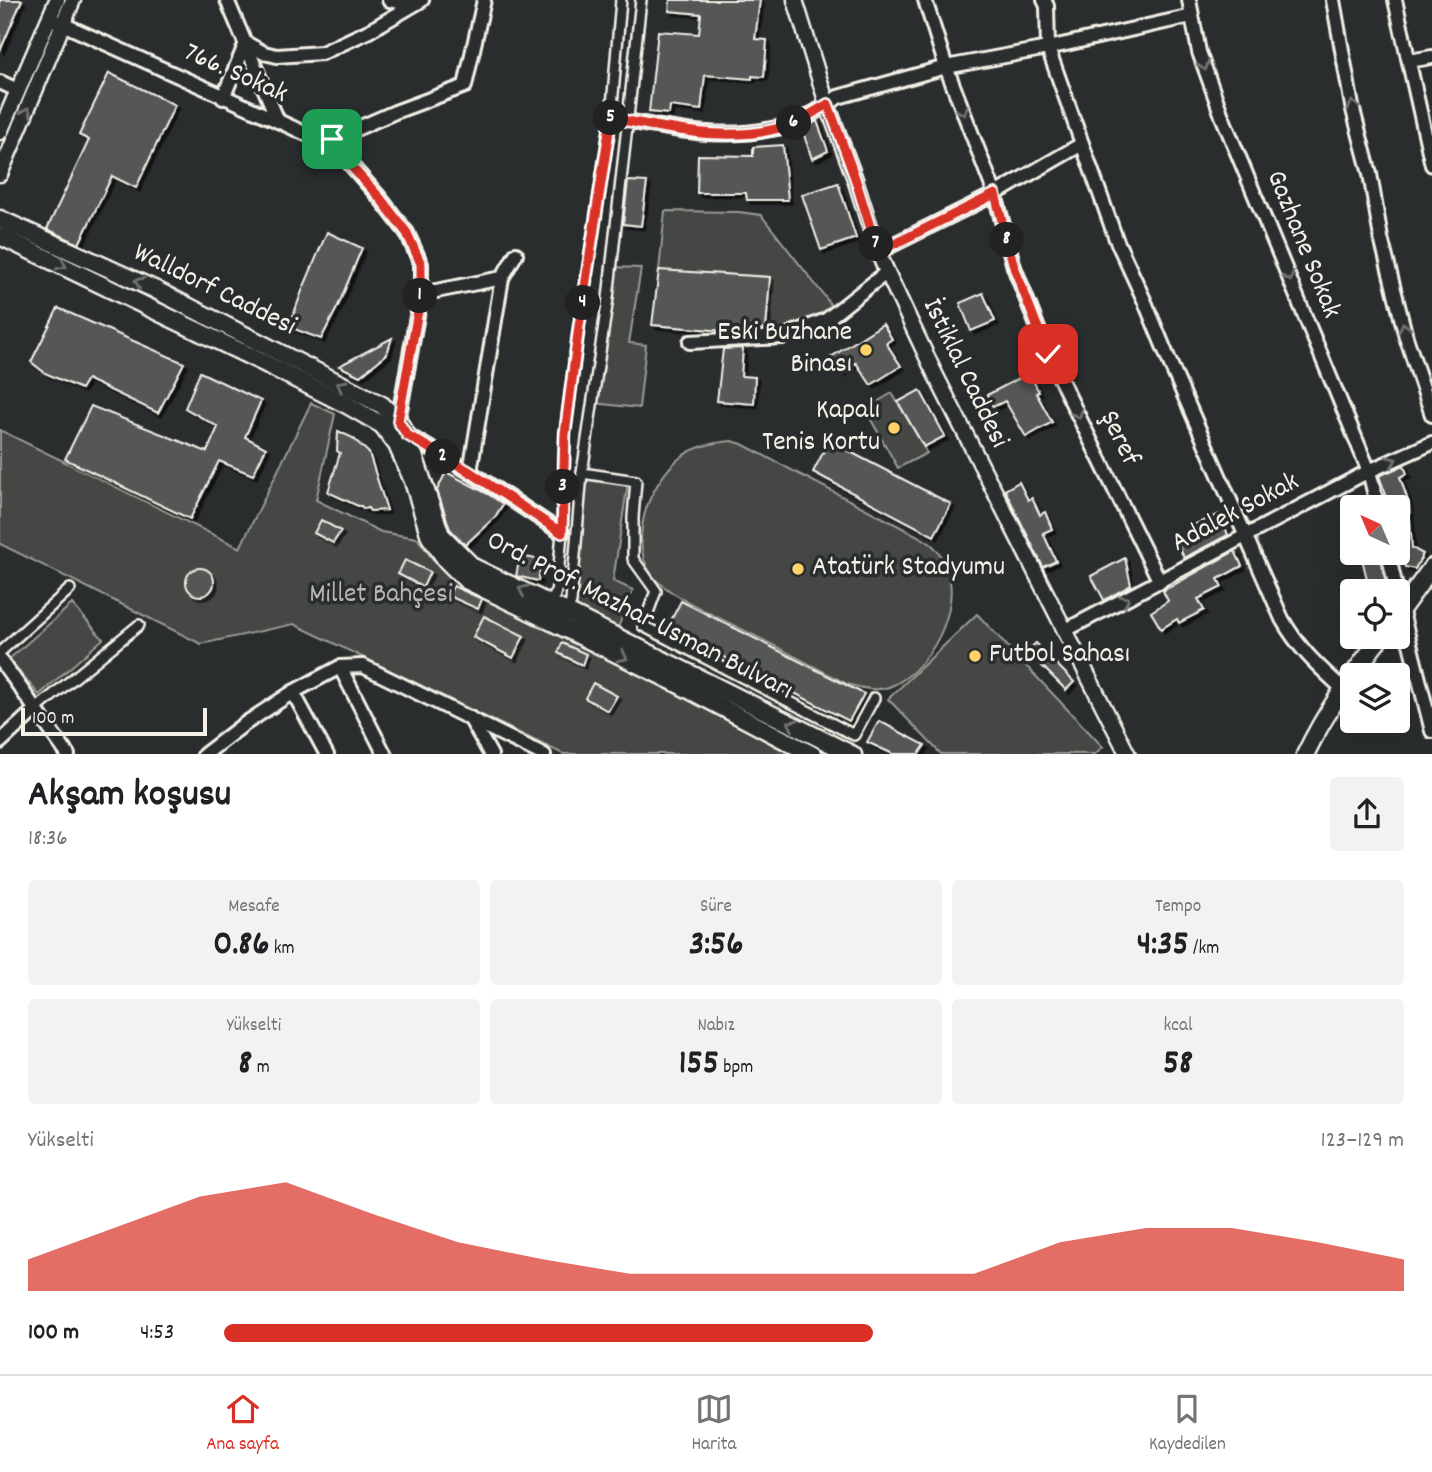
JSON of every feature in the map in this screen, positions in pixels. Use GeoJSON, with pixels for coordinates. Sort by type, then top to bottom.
{"type":"FeatureCollection","features":[{"type":"Feature","properties":{"kind":"main road","name":"Walldorf Caddesi"},"geometry":{"type":"LineString","coordinates":[[0,219],[166,295],[382,405],[390,423]]}},
{"type":"Feature","properties":{"kind":"main road","name":"Walldorf Caddesi"},"geometry":{"type":"LineString","coordinates":[[0,236],[347,405],[390,423]]}},
{"type":"Feature","properties":{"kind":"main road","name":"Ord. Prof. Mazhar Usman Bulvarı"},"geometry":{"type":"LineString","coordinates":[[390,423],[407,435],[441,535],[473,567],[813,754]]}},
{"type":"Feature","properties":{"kind":"main road","name":"Ord. Prof. Mazhar Usman Bulvarı"},"geometry":{"type":"LineString","coordinates":[[390,423],[429,537],[446,560],[466,580],[557,615],[853,754]]}},
{"type":"Feature","properties":{"kind":"main road"},"geometry":{"type":"LineString","coordinates":[[1410,591],[1432,567]]}},
{"type":"Feature","properties":{"kind":"main road"},"geometry":{"type":"LineString","coordinates":[[1361,663],[1372,649]]}},
{"type":"Feature","properties":{"kind":"main road"},"geometry":{"type":"LineString","coordinates":[[1305,754],[1340,691]]}},
{"type":"Feature","properties":{"kind":"street"},"geometry":{"type":"LineString","coordinates":[[0,174],[57,21],[57,0]]}},
{"type":"Feature","properties":{"kind":"street"},"geometry":{"type":"LineString","coordinates":[[0,132],[18,90],[57,21],[73,0]]}},
{"type":"Feature","properties":{"kind":"street"},"geometry":{"type":"LineString","coordinates":[[227,0],[278,121]]}},
{"type":"Feature","properties":{"kind":"street"},"geometry":{"type":"LineString","coordinates":[[389,0],[416,2]]}},
{"type":"Feature","properties":{"kind":"street"},"geometry":{"type":"LineString","coordinates":[[390,423],[421,295],[421,264],[407,233],[349,164],[332,139],[395,111],[465,86],[484,0]]}},
{"type":"Feature","properties":{"kind":"street"},"geometry":{"type":"LineString","coordinates":[[557,615],[556,587],[562,533],[565,434],[611,118],[621,0]]}},
{"type":"Feature","properties":{"kind":"street"},"geometry":{"type":"LineString","coordinates":[[557,615],[571,601],[582,473],[608,298],[641,0]]}},
{"type":"Feature","properties":{"kind":"street","name":"İstiklal Caddesi"},"geometry":{"type":"LineString","coordinates":[[795,0],[878,252],[934,372],[1128,754]]}},
{"type":"Feature","properties":{"kind":"street","name":"Şeref"},"geometry":{"type":"LineString","coordinates":[[925,0],[946,67],[995,194],[1014,267],[1048,354],[1160,582]]}},
{"type":"Feature","properties":{"kind":"street"},"geometry":{"type":"LineString","coordinates":[[1044,0],[1047,6],[1048,48],[1116,239],[1282,619],[1305,654],[1340,686]]}},
{"type":"Feature","properties":{"kind":"street","name":"Gazhane Sokak"},"geometry":{"type":"LineString","coordinates":[[1189,0],[1199,52],[1222,116],[1369,471],[1375,495]]}},
{"type":"Feature","properties":{"kind":"street"},"geometry":{"type":"LineString","coordinates":[[1333,0],[1352,106],[1370,174],[1381,238],[1406,337],[1432,415]]}},
{"type":"Feature","properties":{"kind":"street"},"geometry":{"type":"LineString","coordinates":[[1395,0],[1432,165]]}},
{"type":"Feature","properties":{"kind":"street"},"geometry":{"type":"LineString","coordinates":[[246,43],[277,56],[322,53],[369,31],[416,2]]}},
{"type":"Feature","properties":{"kind":"street"},"geometry":{"type":"LineString","coordinates":[[611,118],[665,129],[712,134],[753,133],[790,125],[838,97],[946,67],[1048,48],[1192,16]]}},
{"type":"Feature","properties":{"kind":"street","name":"766. Sokak"},"geometry":{"type":"LineString","coordinates":[[57,21],[293,129],[315,138],[332,139]]}},
{"type":"Feature","properties":{"kind":"street"},"geometry":{"type":"LineString","coordinates":[[223,97],[246,43]]}},
{"type":"Feature","properties":{"kind":"street"},"geometry":{"type":"LineString","coordinates":[[1409,61],[1432,57]]}},
{"type":"Feature","properties":{"kind":"street"},"geometry":{"type":"LineString","coordinates":[[0,82],[18,90]]}},
{"type":"Feature","properties":{"kind":"street"},"geometry":{"type":"LineString","coordinates":[[878,252],[995,194],[1082,144]]}},
{"type":"Feature","properties":{"kind":"street"},"geometry":{"type":"LineString","coordinates":[[470,472],[502,278],[516,254]]}},
{"type":"Feature","properties":{"kind":"street"},"geometry":{"type":"LineString","coordinates":[[690,342],[782,337],[826,320],[887,272]]}},
{"type":"Feature","properties":{"kind":"street"},"geometry":{"type":"LineString","coordinates":[[421,295],[502,278]]}},
{"type":"Feature","properties":{"kind":"street"},"geometry":{"type":"LineString","coordinates":[[407,435],[470,472],[562,533]]}},
{"type":"Feature","properties":{"kind":"street","name":"Adalek Sokak"},"geometry":{"type":"LineString","coordinates":[[1064,631],[1369,471],[1432,443]]}},
{"type":"Feature","properties":{"kind":"street"},"geometry":{"type":"LineString","coordinates":[[582,473],[636,481],[633,559],[656,591],[643,626],[855,735],[874,698]]}},
{"type":"Feature","properties":{"kind":"street"},"geometry":{"type":"LineString","coordinates":[[0,652],[70,589]]}},
{"type":"Feature","properties":{"kind":"street"},"geometry":{"type":"LineString","coordinates":[[0,742],[139,625]]}},
{"type":"Feature","properties":{"kind":"street"},"geometry":{"type":"LineString","coordinates":[[1410,638],[1428,695],[1432,731]]}},
{"type":"Feature","properties":{"kind":"street"},"geometry":{"type":"LineString","coordinates":[[0,659],[68,754]]}},
{"type":"Feature","properties":{"kind":"street"},"geometry":{"type":"LineString","coordinates":[[204,754],[293,692],[340,667],[363,666],[544,754]]}},
{"type":"Feature","properties":{"kind":"street"},"geometry":{"type":"LineString","coordinates":[[340,667],[385,754]]}},
{"type":"Feature","properties":{"kind":"street"},"geometry":{"type":"LineString","coordinates":[[293,692],[327,754]]}},
{"type":"Feature","properties":{"kind":"street"},"geometry":{"type":"LineString","coordinates":[[470,718],[491,754]]}},
{"type":"Feature","properties":{"kind":"green space"},"geometry":{"type":"Polygon","coordinates":[[[665,211],[761,215],[832,307],[801,325],[766,333],[770,277],[659,271],[665,211]]]}},
{"type":"Feature","properties":{"kind":"green space"},"geometry":{"type":"Polygon","coordinates":[[[612,267],[641,268],[629,343],[646,345],[639,408],[593,403],[612,267]]]}},
{"type":"Feature","properties":{"kind":"green space","name":"Kapalı Tenis Kortu"},"geometry":{"type":"Polygon","coordinates":[[[892,393],[927,453],[898,468],[865,409],[892,393]]]}},
{"type":"Feature","properties":{"kind":"green space","name":"Millet Bahçesi"},"geometry":{"type":"Polygon","coordinates":[[[311,403],[335,414],[316,500],[381,532],[417,538],[434,561],[466,587],[795,754],[563,754],[294,624],[201,644],[0,544],[0,430],[240,548],[311,403]]]}},
{"type":"Feature","properties":{"kind":"green space","name":"Atatürk Stadyumu"},"geometry":{"type":"Polygon","coordinates":[[[732,441],[921,538],[935,548],[946,565],[950,605],[934,646],[906,678],[879,689],[847,684],[690,603],[652,575],[646,565],[641,544],[643,520],[662,477],[686,453],[707,445],[732,441]]]}},
{"type":"Feature","properties":{"kind":"green space"},"geometry":{"type":"Polygon","coordinates":[[[582,473],[628,482],[613,581],[633,590],[615,635],[567,612],[582,473]]]}},
{"type":"Feature","properties":{"kind":"green space"},"geometry":{"type":"Polygon","coordinates":[[[72,604],[103,639],[39,695],[9,659],[72,604]]]}},
{"type":"Feature","properties":{"kind":"green space","name":"Futbol Sahası"},"geometry":{"type":"Polygon","coordinates":[[[977,614],[1103,747],[1095,754],[941,754],[888,699],[977,614]]]}},
{"type":"Feature","properties":{"kind":"building"},"geometry":{"type":"Polygon","coordinates":[[[0,0],[22,0],[0,51],[0,0]]]}},
{"type":"Feature","properties":{"kind":"building"},"geometry":{"type":"Polygon","coordinates":[[[670,0],[760,0],[755,39],[767,40],[764,77],[752,76],[752,79],[705,75],[701,110],[670,106],[669,114],[649,112],[658,31],[699,34],[701,14],[669,11],[670,0]]]}},
{"type":"Feature","properties":{"kind":"building"},"geometry":{"type":"Polygon","coordinates":[[[109,73],[175,105],[136,188],[112,176],[79,244],[47,229],[89,140],[79,135],[109,73]]]}},
{"type":"Feature","properties":{"kind":"building"},"geometry":{"type":"Polygon","coordinates":[[[817,121],[828,151],[812,159],[802,129],[817,121]]]}},
{"type":"Feature","properties":{"kind":"building"},"geometry":{"type":"Polygon","coordinates":[[[783,145],[788,200],[747,200],[746,193],[697,193],[698,155],[753,156],[753,147],[783,145]]]}},
{"type":"Feature","properties":{"kind":"building"},"geometry":{"type":"Polygon","coordinates":[[[628,181],[647,182],[641,226],[623,224],[628,181]]]}},
{"type":"Feature","properties":{"kind":"building"},"geometry":{"type":"Polygon","coordinates":[[[838,183],[856,238],[821,250],[802,195],[838,183]]]}},
{"type":"Feature","properties":{"kind":"building"},"geometry":{"type":"Polygon","coordinates":[[[327,232],[362,248],[321,339],[289,327],[327,232]]]}},
{"type":"Feature","properties":{"kind":"building"},"geometry":{"type":"Polygon","coordinates":[[[659,270],[770,277],[766,329],[725,331],[652,325],[659,270]]]}},
{"type":"Feature","properties":{"kind":"building"},"geometry":{"type":"Polygon","coordinates":[[[983,293],[995,321],[971,331],[960,303],[983,293]]]}},
{"type":"Feature","properties":{"kind":"building"},"geometry":{"type":"Polygon","coordinates":[[[58,308],[184,363],[158,413],[87,379],[81,389],[45,373],[31,362],[58,308]]]}},
{"type":"Feature","properties":{"kind":"building","name":"Eski Buzhane Binası"},"geometry":{"type":"Polygon","coordinates":[[[883,324],[892,339],[886,343],[901,366],[871,385],[856,363],[841,373],[831,357],[883,324]]]}},
{"type":"Feature","properties":{"kind":"building"},"geometry":{"type":"Polygon","coordinates":[[[392,338],[387,354],[360,376],[339,366],[392,338]]]}},
{"type":"Feature","properties":{"kind":"building"},"geometry":{"type":"Polygon","coordinates":[[[743,348],[741,376],[755,377],[754,404],[717,401],[723,349],[743,348]]]}},
{"type":"Feature","properties":{"kind":"building"},"geometry":{"type":"Polygon","coordinates":[[[200,372],[261,401],[245,437],[266,448],[253,475],[219,461],[190,519],[65,459],[91,406],[207,452],[218,427],[185,408],[200,372]]]}},
{"type":"Feature","properties":{"kind":"building"},"geometry":{"type":"Polygon","coordinates":[[[1029,373],[1039,392],[1036,393],[1052,422],[1026,437],[1005,401],[993,407],[987,395],[1029,373]]]}},
{"type":"Feature","properties":{"kind":"building"},"geometry":{"type":"Polygon","coordinates":[[[920,390],[945,436],[924,447],[898,402],[920,390]]]}},
{"type":"Feature","properties":{"kind":"building"},"geometry":{"type":"Polygon","coordinates":[[[338,431],[353,438],[369,453],[387,510],[370,511],[328,492],[340,453],[337,451],[338,431]]]}},
{"type":"Feature","properties":{"kind":"building"},"geometry":{"type":"Polygon","coordinates":[[[829,441],[951,504],[934,536],[813,472],[829,441]]]}},
{"type":"Feature","properties":{"kind":"building"},"geometry":{"type":"Polygon","coordinates":[[[1404,465],[1407,474],[1400,477],[1406,495],[1386,495],[1379,476],[1404,465]]]}},
{"type":"Feature","properties":{"kind":"building"},"geometry":{"type":"Polygon","coordinates":[[[446,472],[503,504],[495,517],[465,545],[450,529],[437,490],[446,472]]]}},
{"type":"Feature","properties":{"kind":"building"},"geometry":{"type":"Polygon","coordinates":[[[1019,482],[1028,500],[1032,498],[1040,515],[1045,512],[1052,529],[1043,533],[1056,561],[1043,567],[1005,490],[1019,482]]]}},
{"type":"Feature","properties":{"kind":"building"},"geometry":{"type":"Polygon","coordinates":[[[1220,514],[1228,535],[1184,558],[1178,544],[1198,534],[1193,525],[1220,514]]]}},
{"type":"Feature","properties":{"kind":"building"},"geometry":{"type":"Polygon","coordinates":[[[1410,519],[1412,548],[1423,554],[1415,569],[1405,567],[1410,565],[1410,519]]]}},
{"type":"Feature","properties":{"kind":"building"},"geometry":{"type":"Polygon","coordinates":[[[321,520],[341,531],[333,543],[314,533],[321,520]]]}},
{"type":"Feature","properties":{"kind":"building"},"geometry":{"type":"Polygon","coordinates":[[[1235,551],[1242,566],[1218,579],[1222,587],[1198,599],[1204,610],[1179,623],[1177,619],[1161,629],[1151,612],[1168,601],[1163,591],[1235,551]]]}},
{"type":"Feature","properties":{"kind":"building"},"geometry":{"type":"Polygon","coordinates":[[[520,556],[542,560],[538,581],[516,576],[520,556]]]}},
{"type":"Feature","properties":{"kind":"building"},"geometry":{"type":"Polygon","coordinates":[[[1125,558],[1131,585],[1104,600],[1091,576],[1125,558]]]}},
{"type":"Feature","properties":{"kind":"building"},"geometry":{"type":"Polygon","coordinates":[[[405,560],[430,572],[423,587],[398,574],[405,560]]]}},
{"type":"Feature","properties":{"kind":"building"},"geometry":{"type":"Polygon","coordinates":[[[1364,565],[1382,565],[1385,579],[1367,579],[1364,565]]]}},
{"type":"Feature","properties":{"kind":"building"},"geometry":{"type":"Polygon","coordinates":[[[200,568],[210,572],[214,582],[210,592],[200,596],[190,592],[186,582],[190,572],[200,568]]]}},
{"type":"Feature","properties":{"kind":"building"},"geometry":{"type":"Polygon","coordinates":[[[453,586],[482,599],[478,609],[449,596],[453,586]]]}},
{"type":"Feature","properties":{"kind":"building"},"geometry":{"type":"Polygon","coordinates":[[[681,601],[864,694],[849,721],[667,628],[681,601]]]}},
{"type":"Feature","properties":{"kind":"building"},"geometry":{"type":"Polygon","coordinates":[[[484,616],[524,636],[513,658],[473,637],[484,616]]]}},
{"type":"Feature","properties":{"kind":"building"},"geometry":{"type":"Polygon","coordinates":[[[562,643],[586,654],[582,665],[558,653],[562,643]]]}},
{"type":"Feature","properties":{"kind":"building"},"geometry":{"type":"Polygon","coordinates":[[[1036,643],[1074,682],[1066,690],[1027,651],[1036,643]]]}},
{"type":"Feature","properties":{"kind":"building"},"geometry":{"type":"Polygon","coordinates":[[[593,683],[617,696],[608,711],[585,698],[593,683]]]}},
{"type":"Feature","properties":{"kind":"building"},"geometry":{"type":"Polygon","coordinates":[[[879,721],[925,745],[919,754],[893,754],[867,742],[879,721]]]}},
{"type":"Feature","properties":{"kind":"place","name":"Eski Buzhane Binası"},"geometry":{"type":"Point","coordinates":[866,350]}},
{"type":"Feature","properties":{"kind":"place","name":"Kapalı Tenis Kortu"},"geometry":{"type":"Point","coordinates":[894,428]}},
{"type":"Feature","properties":{"kind":"place","name":"Atatürk Stadyumu"},"geometry":{"type":"Point","coordinates":[798,569]}},
{"type":"Feature","properties":{"kind":"place","name":"Futbol Sahası"},"geometry":{"type":"Point","coordinates":[975,656]}},
{"type":"Feature","properties":{"kind":"route"},"geometry":{"type":"LineString","coordinates":[[332,139],[349,164],[407,233],[421,264],[421,295],[398,421],[407,435],[470,472],[562,533],[565,434],[611,118],[665,129],[712,134],[753,133],[790,125],[828,104],[878,252],[995,194],[1014,267],[1048,354]]}}]}
